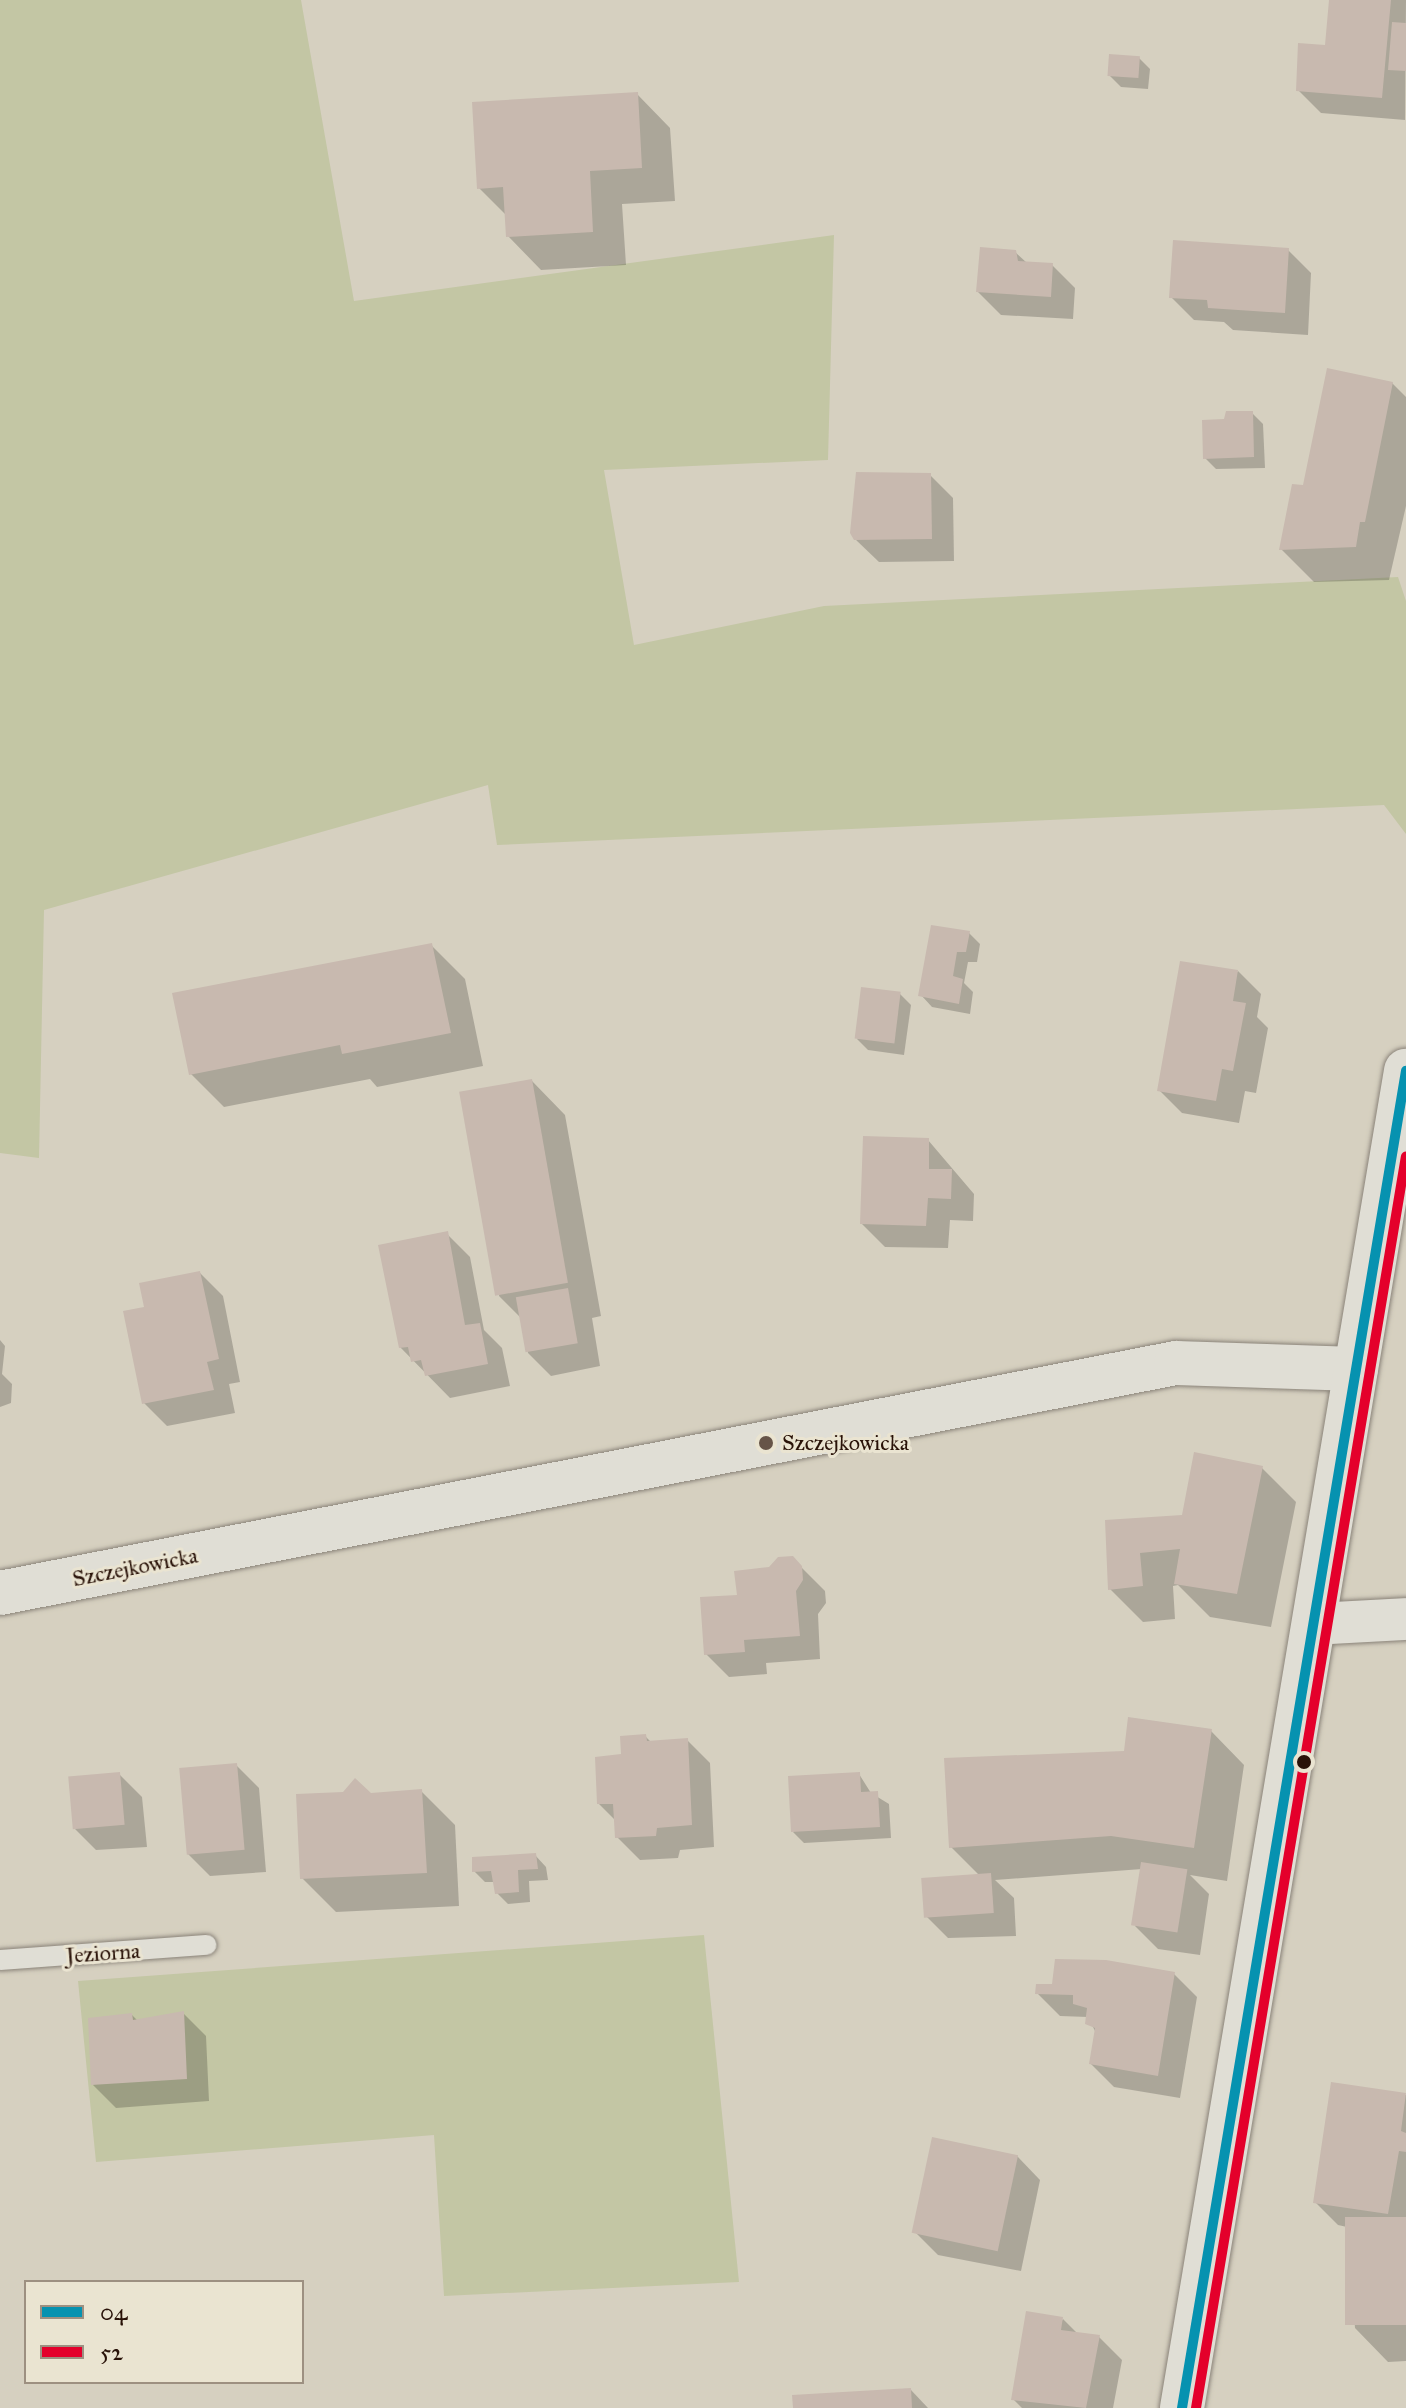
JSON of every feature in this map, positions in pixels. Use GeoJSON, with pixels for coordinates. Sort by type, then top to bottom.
{"type":"FeatureCollection","features":[{"type":"Feature","properties":{"kind":"street"},"geometry":{"type":"LineString","coordinates":[[1182,2408],[1404,1091]]}},
{"type":"Feature","properties":{"kind":"street","name":"Szczejkowicka"},"geometry":{"type":"LineString","coordinates":[[0,1593],[1176,1363],[1356,1369]]}},
{"type":"Feature","properties":{"kind":"street"},"geometry":{"type":"LineString","coordinates":[[1314,1624],[1406,1619]]}},
{"type":"Feature","properties":{"kind":"lane","name":"Jeziorna"},"geometry":{"type":"LineString","coordinates":[[0,1960],[206,1945]]}},
{"type":"Feature","properties":{"kind":"green space"},"geometry":{"type":"Polygon","coordinates":[[[0,0],[301,0],[354,301],[834,235],[828,460],[604,470],[634,645],[824,606],[1398,577],[1406,601],[1406,834],[1384,805],[497,845],[488,785],[44,910],[39,1158],[0,1153],[0,0]]]}},
{"type":"Feature","properties":{"kind":"green space"},"geometry":{"type":"Polygon","coordinates":[[[704,1935],[739,2282],[444,2296],[434,2135],[96,2162],[78,1981],[704,1935]]]}},
{"type":"Feature","properties":{"kind":"building"},"geometry":{"type":"Polygon","coordinates":[[[1329,0],[1391,0],[1382,98],[1296,91],[1298,43],[1325,45],[1329,0]]]}},
{"type":"Feature","properties":{"kind":"building"},"geometry":{"type":"Polygon","coordinates":[[[1392,22],[1406,23],[1406,71],[1388,70],[1392,22]]]}},
{"type":"Feature","properties":{"kind":"building"},"geometry":{"type":"Polygon","coordinates":[[[1109,54],[1140,56],[1138,78],[1107,76],[1109,54]]]}},
{"type":"Feature","properties":{"kind":"building"},"geometry":{"type":"Polygon","coordinates":[[[638,92],[642,168],[590,171],[593,232],[506,237],[503,187],[477,189],[472,102],[638,92]]]}},
{"type":"Feature","properties":{"kind":"building"},"geometry":{"type":"Polygon","coordinates":[[[1173,240],[1289,248],[1285,313],[1208,308],[1207,300],[1169,298],[1173,240]]]}},
{"type":"Feature","properties":{"kind":"building"},"geometry":{"type":"Polygon","coordinates":[[[980,247],[1016,250],[1018,261],[1053,263],[1051,297],[976,292],[980,247]]]}},
{"type":"Feature","properties":{"kind":"building"},"geometry":{"type":"Polygon","coordinates":[[[1327,368],[1393,382],[1365,522],[1360,522],[1356,547],[1279,550],[1292,484],[1303,485],[1327,368]]]}},
{"type":"Feature","properties":{"kind":"building"},"geometry":{"type":"Polygon","coordinates":[[[1226,411],[1253,411],[1254,457],[1203,459],[1202,420],[1224,419],[1226,411]]]}},
{"type":"Feature","properties":{"kind":"building"},"geometry":{"type":"Polygon","coordinates":[[[856,472],[931,473],[932,539],[854,540],[850,533],[856,472]]]}},
{"type":"Feature","properties":{"kind":"building"},"geometry":{"type":"Polygon","coordinates":[[[931,925],[970,931],[966,952],[957,952],[953,976],[963,979],[959,1004],[918,996],[931,925]]]}},
{"type":"Feature","properties":{"kind":"building"},"geometry":{"type":"Polygon","coordinates":[[[432,943],[451,1033],[342,1054],[340,1045],[189,1075],[172,993],[432,943]]]}},
{"type":"Feature","properties":{"kind":"building"},"geometry":{"type":"Polygon","coordinates":[[[1180,961],[1238,970],[1233,1001],[1246,1003],[1233,1071],[1222,1069],[1216,1101],[1157,1091],[1180,961]]]}},
{"type":"Feature","properties":{"kind":"building"},"geometry":{"type":"Polygon","coordinates":[[[861,987],[901,992],[894,1043],[855,1039],[861,987]]]}},
{"type":"Feature","properties":{"kind":"building"},"geometry":{"type":"Polygon","coordinates":[[[532,1079],[568,1283],[495,1296],[459,1092],[532,1079]]]}},
{"type":"Feature","properties":{"kind":"building"},"geometry":{"type":"Polygon","coordinates":[[[863,1136],[929,1138],[929,1169],[952,1169],[951,1199],[928,1198],[926,1226],[860,1224],[863,1136]]]}},
{"type":"Feature","properties":{"kind":"building"},"geometry":{"type":"Polygon","coordinates":[[[448,1231],[465,1325],[480,1323],[488,1364],[425,1376],[421,1360],[411,1362],[408,1347],[399,1348],[378,1245],[448,1231]]]}},
{"type":"Feature","properties":{"kind":"building"},"geometry":{"type":"Polygon","coordinates":[[[200,1271],[219,1359],[207,1362],[214,1390],[142,1404],[123,1311],[144,1307],[139,1283],[200,1271]]]}},
{"type":"Feature","properties":{"kind":"building"},"geometry":{"type":"Polygon","coordinates":[[[568,1288],[578,1343],[526,1352],[516,1297],[568,1288]]]}},
{"type":"Feature","properties":{"kind":"building"},"geometry":{"type":"Polygon","coordinates":[[[1194,1452],[1263,1466],[1237,1594],[1174,1584],[1180,1549],[1140,1553],[1143,1586],[1108,1590],[1105,1520],[1182,1515],[1194,1452]]]}},
{"type":"Feature","properties":{"kind":"building"},"geometry":{"type":"Polygon","coordinates":[[[793,1556],[802,1566],[803,1580],[796,1591],[800,1636],[744,1640],[745,1652],[704,1655],[700,1597],[737,1595],[734,1571],[769,1567],[778,1557],[793,1556]]]}},
{"type":"Feature","properties":{"kind":"building"},"geometry":{"type":"Polygon","coordinates":[[[1128,1717],[1212,1729],[1194,1848],[1111,1836],[949,1848],[944,1758],[1124,1751],[1128,1717]]]}},
{"type":"Feature","properties":{"kind":"building"},"geometry":{"type":"Polygon","coordinates":[[[646,1734],[647,1741],[688,1738],[692,1825],[657,1828],[656,1836],[615,1838],[613,1804],[597,1804],[595,1757],[621,1754],[620,1736],[646,1734]]]}},
{"type":"Feature","properties":{"kind":"building"},"geometry":{"type":"Polygon","coordinates":[[[237,1763],[245,1850],[187,1855],[179,1768],[237,1763]]]}},
{"type":"Feature","properties":{"kind":"building"},"geometry":{"type":"Polygon","coordinates":[[[120,1772],[125,1825],[73,1829],[68,1777],[120,1772]]]}},
{"type":"Feature","properties":{"kind":"building"},"geometry":{"type":"Polygon","coordinates":[[[860,1772],[861,1792],[878,1791],[880,1827],[791,1832],[788,1776],[860,1772]]]}},
{"type":"Feature","properties":{"kind":"building"},"geometry":{"type":"Polygon","coordinates":[[[355,1778],[371,1793],[422,1789],[427,1873],[300,1879],[296,1794],[343,1792],[355,1778]]]}},
{"type":"Feature","properties":{"kind":"building"},"geometry":{"type":"Polygon","coordinates":[[[536,1853],[538,1869],[518,1870],[519,1892],[495,1894],[491,1871],[472,1872],[472,1857],[536,1853]]]}},
{"type":"Feature","properties":{"kind":"building"},"geometry":{"type":"Polygon","coordinates":[[[1141,1862],[1187,1869],[1177,1933],[1131,1925],[1141,1862]]]}},
{"type":"Feature","properties":{"kind":"building"},"geometry":{"type":"Polygon","coordinates":[[[991,1873],[994,1913],[924,1918],[921,1878],[991,1873]]]}},
{"type":"Feature","properties":{"kind":"building"},"geometry":{"type":"Polygon","coordinates":[[[1055,1959],[1106,1960],[1175,1972],[1158,2076],[1089,2064],[1095,2028],[1085,2024],[1087,2008],[1073,2004],[1073,1995],[1035,1994],[1036,1984],[1052,1984],[1055,1959]]]}},
{"type":"Feature","properties":{"kind":"building"},"geometry":{"type":"Polygon","coordinates":[[[184,2011],[187,2079],[91,2085],[88,2018],[132,2013],[133,2020],[184,2011]]]}},
{"type":"Feature","properties":{"kind":"building"},"geometry":{"type":"Polygon","coordinates":[[[1331,2082],[1406,2093],[1401,2131],[1406,2133],[1406,2152],[1399,2151],[1388,2214],[1313,2203],[1331,2082]]]}},
{"type":"Feature","properties":{"kind":"building"},"geometry":{"type":"Polygon","coordinates":[[[932,2137],[1018,2155],[998,2251],[912,2233],[932,2137]]]}},
{"type":"Feature","properties":{"kind":"building"},"geometry":{"type":"Polygon","coordinates":[[[1345,2217],[1406,2217],[1406,2325],[1345,2325],[1345,2217]]]}},
{"type":"Feature","properties":{"kind":"building"},"geometry":{"type":"Polygon","coordinates":[[[1026,2311],[1063,2317],[1061,2330],[1100,2335],[1086,2408],[1011,2400],[1026,2311]]]}},
{"type":"Feature","properties":{"kind":"building"},"geometry":{"type":"Polygon","coordinates":[[[911,2388],[912,2408],[793,2408],[792,2395],[911,2388]]]}},
{"type":"Feature","properties":{"kind":"transit line","name":"04"},"geometry":{"type":"LineString","coordinates":[[1182,2408],[1406,1071]]}},
{"type":"Feature","properties":{"kind":"transit line","name":"52"},"geometry":{"type":"LineString","coordinates":[[1196,2408],[1406,1156]]}},
{"type":"Feature","properties":{"kind":"place","name":"Szczejkowicka"},"geometry":{"type":"Point","coordinates":[766,1443]}}]}
